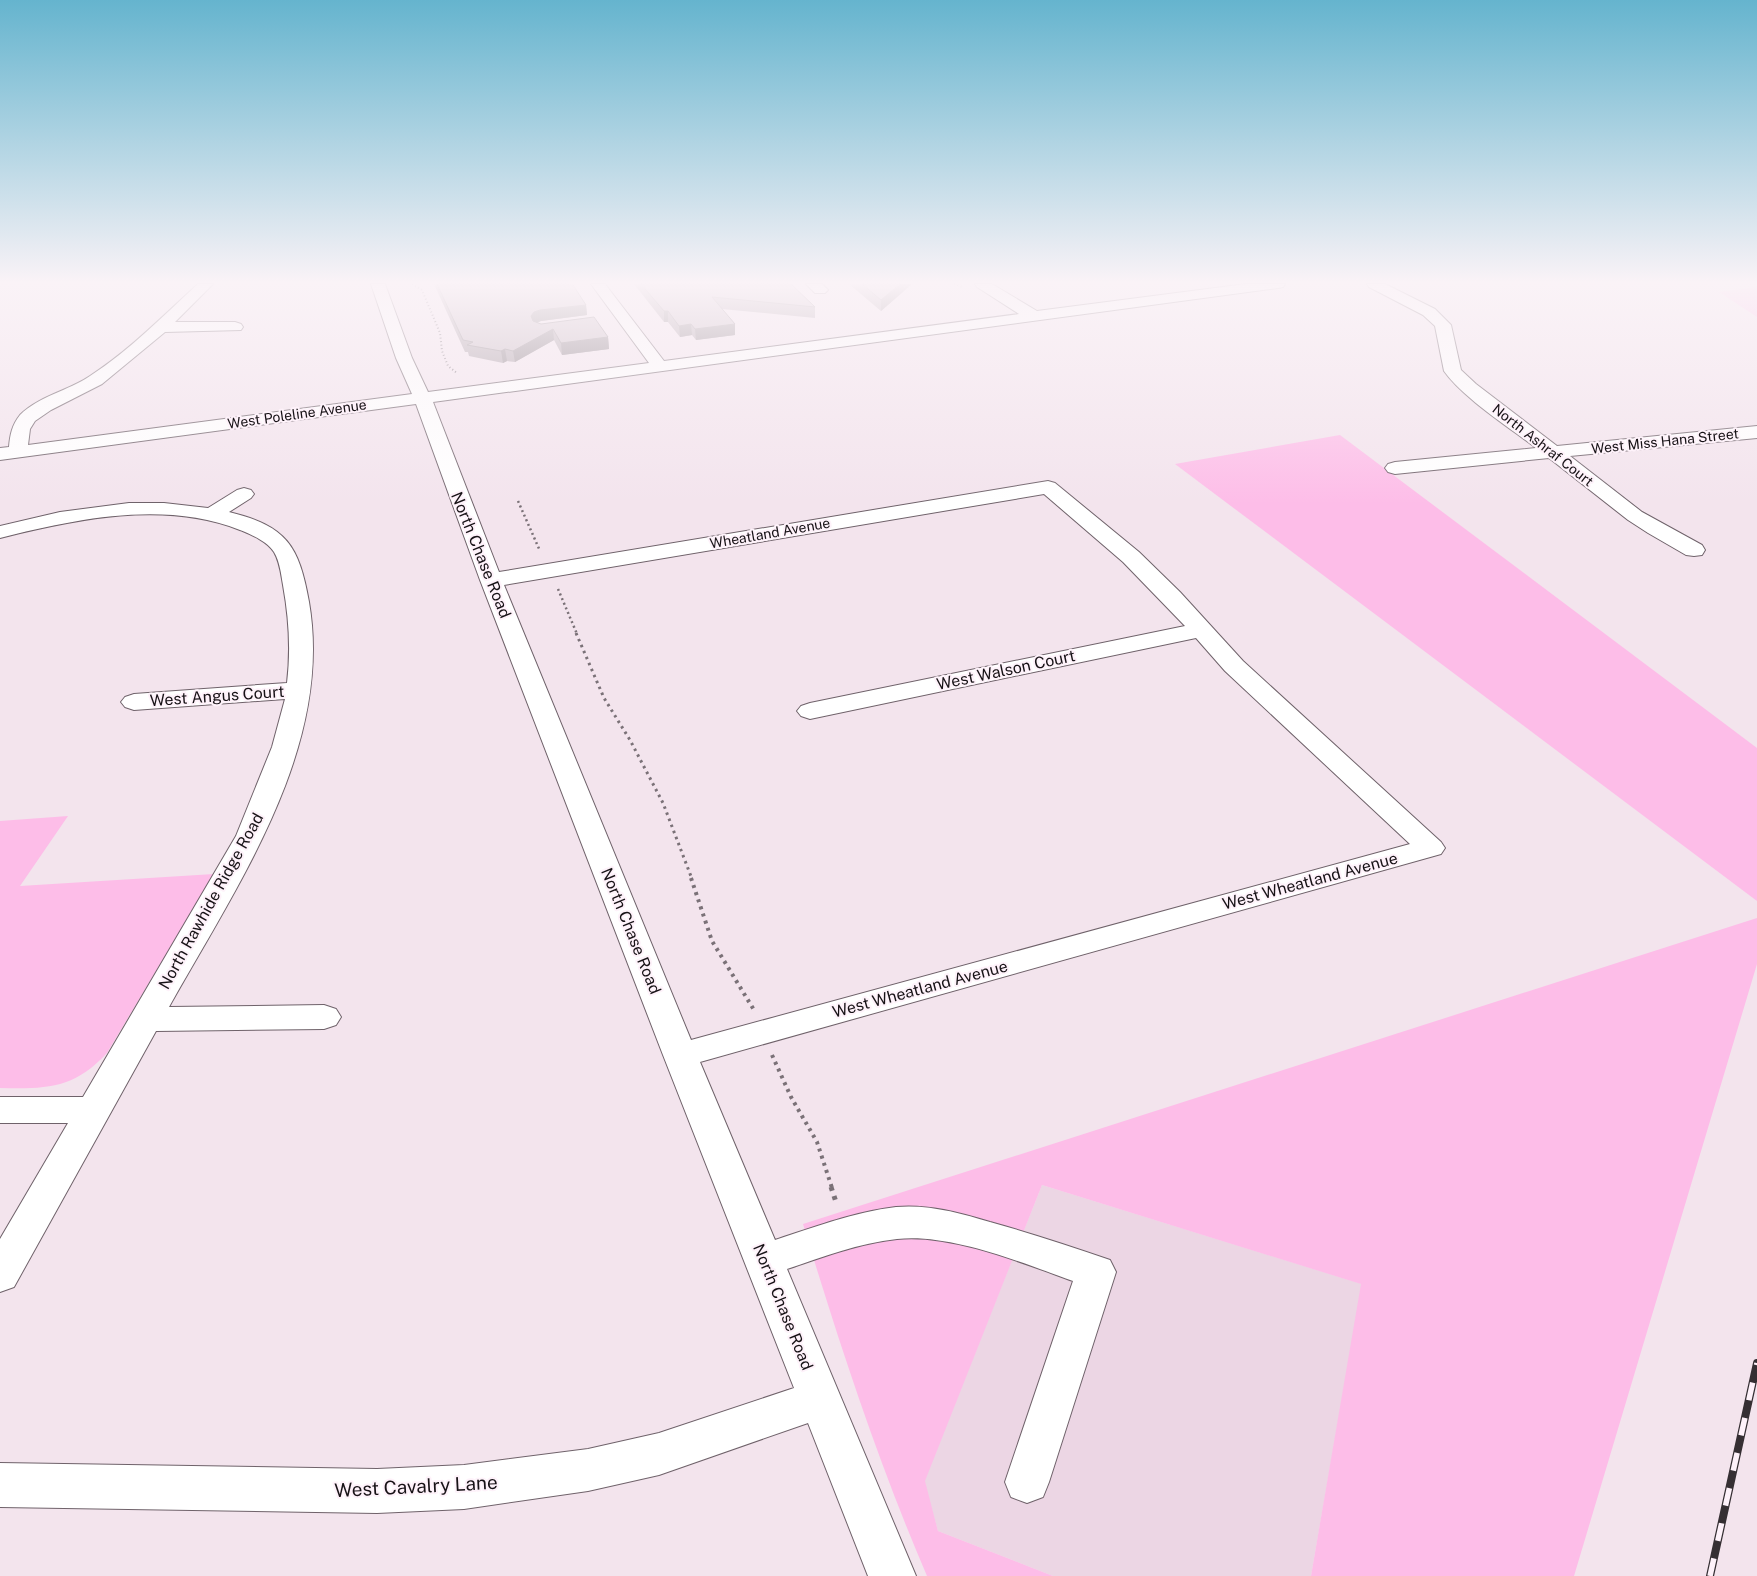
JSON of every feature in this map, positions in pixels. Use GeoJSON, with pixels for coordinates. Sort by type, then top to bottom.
{"type":"FeatureCollection","features":[{"type":"Feature","properties":{"kind":"street"},"geometry":{"type":"LineString","coordinates":[[9,453],[20,428],[28,417],[70,392],[94,381],[127,358]]}},
{"type":"Feature","properties":{"kind":"street","name":"North Chase Road"},"geometry":{"type":"LineString","coordinates":[[404,358],[422,397],[443,457],[491,580],[680,1055],[892,1576]]}},
{"type":"Feature","properties":{"kind":"street"},"geometry":{"type":"LineString","coordinates":[[653,358],[659,365]]}},
{"type":"Feature","properties":{"kind":"street","name":"West Poleline Avenue"},"geometry":{"type":"LineString","coordinates":[[9,453],[716,358]]}},
{"type":"Feature","properties":{"kind":"street","name":"North Ashraf Court"},"geometry":{"type":"LineString","coordinates":[[1450,358],[1453,371],[1470,388],[1551,452],[1655,530],[1694,550]]}},
{"type":"Feature","properties":{"kind":"street","name":"West Miss Hana Street"},"geometry":{"type":"LineString","coordinates":[[1394,468],[1757,432]]}},
{"type":"Feature","properties":{"kind":"street","name":"Wheatland Avenue"},"geometry":{"type":"LineString","coordinates":[[491,580],[1048,486]]}},
{"type":"Feature","properties":{"kind":"street","name":"West Wheatland Avenue"},"geometry":{"type":"LineString","coordinates":[[680,1055],[1431,848],[1271,702],[1234,666],[1172,597],[1131,557],[1048,486]]}},
{"type":"Feature","properties":{"kind":"street"},"geometry":{"type":"LineString","coordinates":[[212,514],[244,494]]}},
{"type":"Feature","properties":{"kind":"street","name":"North Rawhide Ridge Road"},"geometry":{"type":"LineString","coordinates":[[0,532],[46,521],[130,510],[165,510],[212,514],[249,525],[274,540],[284,551],[290,565],[299,605],[302,654],[300,690],[289,738],[250,836],[0,1275]]}},
{"type":"Feature","properties":{"kind":"street","name":"West Walson Court"},"geometry":{"type":"LineString","coordinates":[[810,711],[1201,630]]}},
{"type":"Feature","properties":{"kind":"street","name":"West Angus Court"},"geometry":{"type":"LineString","coordinates":[[134,702],[300,690]]}},
{"type":"Feature","properties":{"kind":"street"},"geometry":{"type":"LineString","coordinates":[[146,1019],[324,1017]]}},
{"type":"Feature","properties":{"kind":"street"},"geometry":{"type":"LineString","coordinates":[[0,1110],[93,1110]]}},
{"type":"Feature","properties":{"kind":"street"},"geometry":{"type":"LineString","coordinates":[[765,1260],[861,1228],[899,1223],[930,1224],[959,1229],[1023,1247],[1096,1272],[1027,1482]]}},
{"type":"Feature","properties":{"kind":"street","name":"West Cavalry Lane"},"geometry":{"type":"LineString","coordinates":[[0,1485],[377,1491],[464,1486],[588,1470],[659,1454],[820,1399]]}},
{"type":"Feature","properties":{"kind":"path"},"geometry":{"type":"LineString","coordinates":[[518,501],[604,698],[630,740],[663,803],[712,941],[749,999],[790,1097],[817,1142],[846,1234]]}},
{"type":"Feature","properties":{"kind":"shaded area"},"geometry":{"type":"Polygon","coordinates":[[[1340,435],[1757,748],[1757,901],[1175,464],[1340,435]]]}},
{"type":"Feature","properties":{"kind":"shaded area"},"geometry":{"type":"Polygon","coordinates":[[[68,816],[20,886],[214,874],[107,1053],[95,1065],[83,1074],[58,1084],[31,1088],[0,1088],[0,821],[68,816]]]}},
{"type":"Feature","properties":{"kind":"shaded area"},"geometry":{"type":"Polygon","coordinates":[[[1757,918],[1757,964],[1574,1576],[1311,1576],[1361,1284],[1042,1185],[925,1481],[938,1531],[1053,1576],[927,1576],[892,1490],[860,1402],[803,1224],[1757,918]]]}},
{"type":"Feature","properties":{"kind":"shaded area"},"geometry":{"type":"Polygon","coordinates":[[[1042,1185],[1362,1284],[1311,1576],[1053,1576],[938,1531],[924,1481],[1042,1185]]]}},
{"type":"Feature","properties":{"kind":"railway"},"geometry":{"type":"LineString","coordinates":[[1710,1576],[1757,1363]]}}]}
